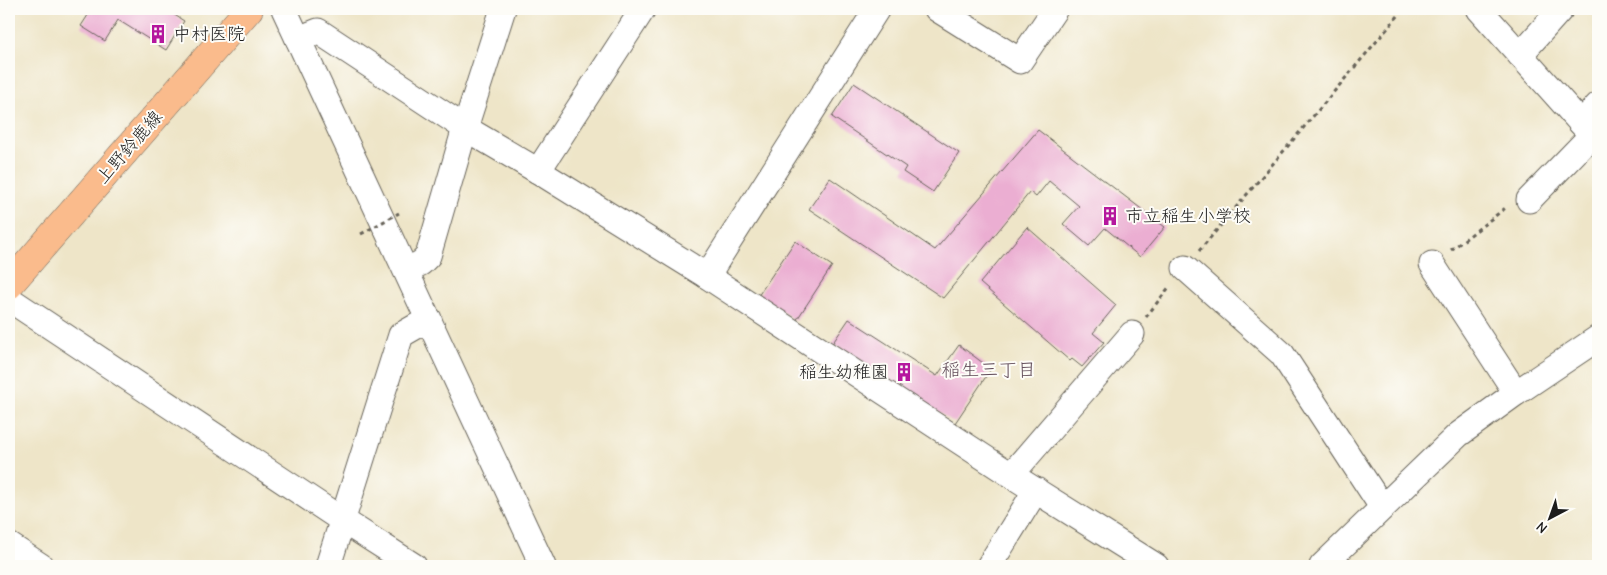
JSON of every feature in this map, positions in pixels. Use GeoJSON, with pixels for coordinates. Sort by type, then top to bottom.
{"type":"FeatureCollection","features":[{"type":"Feature","properties":{"kind":"main road","name":"上野鈴鹿線"},"geometry":{"type":"LineString","coordinates":[[9,285],[249,9]]}},
{"type":"Feature","properties":{"kind":"street"},"geometry":{"type":"LineString","coordinates":[[284,9],[543,566]]}},
{"type":"Feature","properties":{"kind":"street"},"geometry":{"type":"LineString","coordinates":[[407,270],[421,263],[428,256],[465,128],[503,9]]}},
{"type":"Feature","properties":{"kind":"street"},"geometry":{"type":"LineString","coordinates":[[538,171],[643,9]]}},
{"type":"Feature","properties":{"kind":"street"},"geometry":{"type":"LineString","coordinates":[[706,276],[878,9]]}},
{"type":"Feature","properties":{"kind":"street"},"geometry":{"type":"LineString","coordinates":[[938,9],[1020,61],[1055,9]]}},
{"type":"Feature","properties":{"kind":"street"},"geometry":{"type":"LineString","coordinates":[[1479,9],[1590,133]]}},
{"type":"Feature","properties":{"kind":"street"},"geometry":{"type":"LineString","coordinates":[[1520,55],[1561,9]]}},
{"type":"Feature","properties":{"kind":"street"},"geometry":{"type":"LineString","coordinates":[[298,39],[318,31],[465,128],[538,171],[706,276],[1012,475],[1156,566]]}},
{"type":"Feature","properties":{"kind":"street"},"geometry":{"type":"LineString","coordinates":[[1529,200],[1590,133],[1598,105]]}},
{"type":"Feature","properties":{"kind":"street"},"geometry":{"type":"LineString","coordinates":[[1432,264],[1516,393]]}},
{"type":"Feature","properties":{"kind":"street"},"geometry":{"type":"LineString","coordinates":[[1185,268],[1282,354],[1382,507]]}},
{"type":"Feature","properties":{"kind":"street"},"geometry":{"type":"LineString","coordinates":[[9,299],[414,566]]}},
{"type":"Feature","properties":{"kind":"street"},"geometry":{"type":"LineString","coordinates":[[328,566],[401,335],[429,320]]}},
{"type":"Feature","properties":{"kind":"street"},"geometry":{"type":"LineString","coordinates":[[1012,475],[1132,334]]}},
{"type":"Feature","properties":{"kind":"street"},"geometry":{"type":"LineString","coordinates":[[1322,566],[1458,434],[1598,338]]}},
{"type":"Feature","properties":{"kind":"street"},"geometry":{"type":"LineString","coordinates":[[989,566],[1036,490]]}},
{"type":"Feature","properties":{"kind":"street"},"geometry":{"type":"LineString","coordinates":[[9,545],[41,566]]}},
{"type":"Feature","properties":{"kind":"path"},"geometry":{"type":"LineString","coordinates":[[1132,334],[1185,268],[1404,9]]}},
{"type":"Feature","properties":{"kind":"path"},"geometry":{"type":"LineString","coordinates":[[361,234],[399,213]]}},
{"type":"Feature","properties":{"kind":"building","name":"中村医院"},"geometry":{"type":"Polygon","coordinates":[[[92,9],[165,9],[184,21],[166,50],[118,20],[105,41],[81,26],[92,9]]]}},
{"type":"Feature","properties":{"kind":"building"},"geometry":{"type":"Polygon","coordinates":[[[854,83],[959,153],[933,192],[903,172],[906,167],[832,117],[854,83]]]}},
{"type":"Feature","properties":{"kind":"building","name":"市立稲生小学校"},"geometry":{"type":"Polygon","coordinates":[[[1038,130],[1165,227],[1140,257],[1105,228],[1089,246],[1063,224],[1079,206],[1049,181],[1036,197],[1030,192],[943,298],[809,209],[830,178],[935,250],[1038,130]]]}},
{"type":"Feature","properties":{"kind":"building"},"geometry":{"type":"Polygon","coordinates":[[[1027,227],[1116,305],[1093,333],[1104,342],[1082,367],[1072,359],[1070,361],[980,283],[1027,227]]]}},
{"type":"Feature","properties":{"kind":"building"},"geometry":{"type":"Polygon","coordinates":[[[795,241],[832,266],[796,321],[758,296],[795,241]]]}},
{"type":"Feature","properties":{"kind":"building","name":"稲生幼稚園"},"geometry":{"type":"Polygon","coordinates":[[[849,319],[937,376],[959,345],[991,369],[955,423],[832,344],[849,319]]]}},
{"type":"Feature","properties":{"kind":"place","name":"中村医院"},"geometry":{"type":"Point","coordinates":[158,34]}},
{"type":"Feature","properties":{"kind":"place","name":"市立稲生小学校"},"geometry":{"type":"Point","coordinates":[1110,216]}},
{"type":"Feature","properties":{"kind":"place","name":"稲生幼稚園"},"geometry":{"type":"Point","coordinates":[904,372]}},
{"type":"Feature","properties":{"kind":"district","name":"稲生三丁目"},"geometry":{"type":"Point","coordinates":[989,369]}}]}
